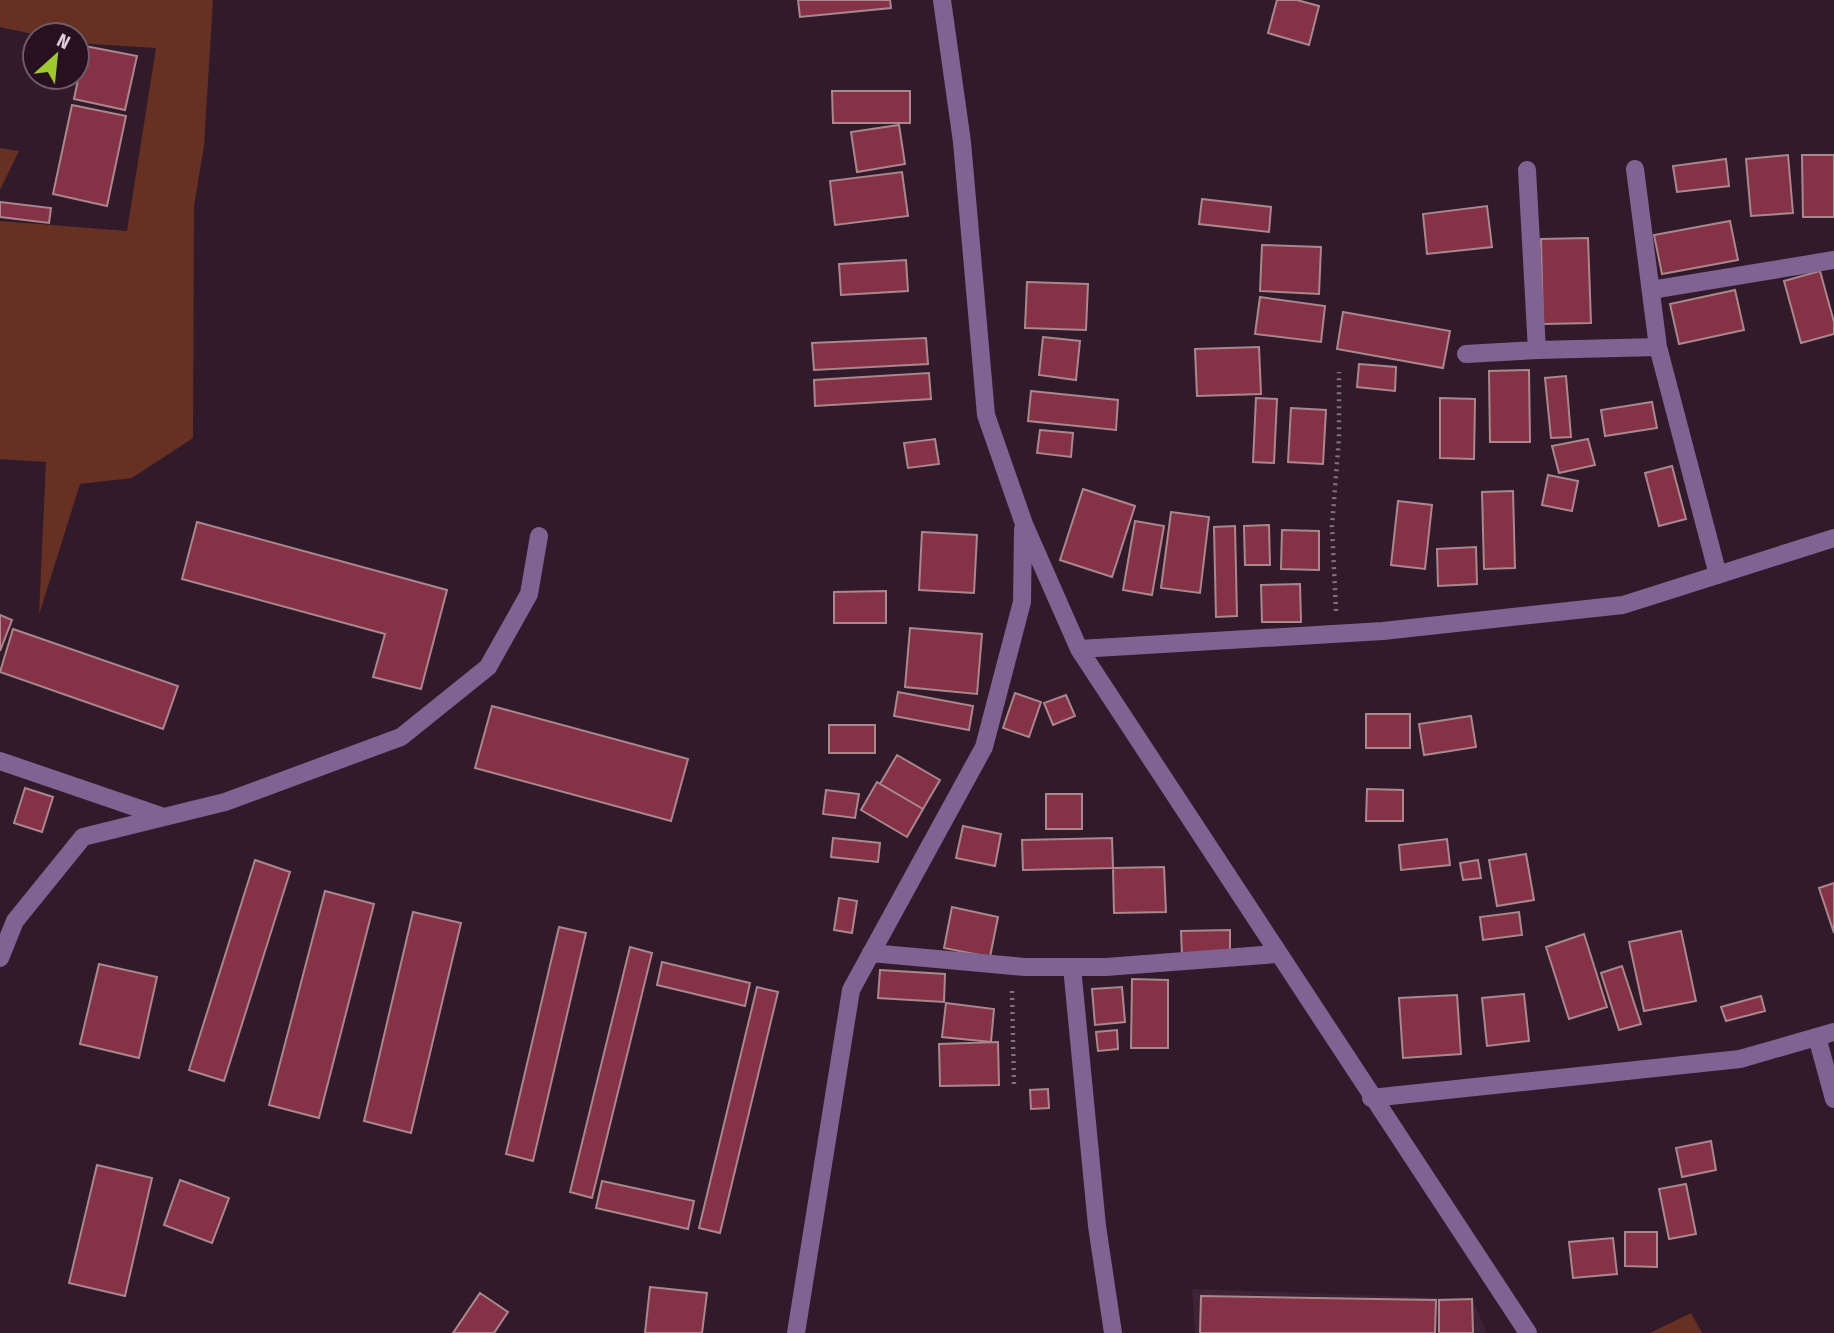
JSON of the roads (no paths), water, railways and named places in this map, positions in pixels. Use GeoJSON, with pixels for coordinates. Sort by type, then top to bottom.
{"type":"FeatureCollection","features":[{"type":"Feature","properties":{"kind":"street"},"geometry":{"type":"LineString","coordinates":[[942,0],[962,142],[986,415],[1024,524],[1079,649],[1528,1333]]}},
{"type":"Feature","properties":{"kind":"street"},"geometry":{"type":"LineString","coordinates":[[1635,169],[1658,347],[1717,575]]}},
{"type":"Feature","properties":{"kind":"street"},"geometry":{"type":"LineString","coordinates":[[1527,170],[1537,350]]}},
{"type":"Feature","properties":{"kind":"street"},"geometry":{"type":"LineString","coordinates":[[1651,290],[1834,260]]}},
{"type":"Feature","properties":{"kind":"street"},"geometry":{"type":"LineString","coordinates":[[1466,354],[1658,347]]}},
{"type":"Feature","properties":{"kind":"street"},"geometry":{"type":"LineString","coordinates":[[796,1333],[851,990],[984,747],[1022,602],[1024,524]]}},
{"type":"Feature","properties":{"kind":"street"},"geometry":{"type":"LineString","coordinates":[[0,958],[15,921],[83,837],[225,802],[401,737],[488,667],[529,594],[539,536]]}},
{"type":"Feature","properties":{"kind":"street"},"geometry":{"type":"LineString","coordinates":[[1079,649],[1383,631],[1623,604],[1834,538]]}},
{"type":"Feature","properties":{"kind":"street"},"geometry":{"type":"LineString","coordinates":[[0,761],[161,816]]}},
{"type":"Feature","properties":{"kind":"street"},"geometry":{"type":"LineString","coordinates":[[871,953],[1009,965],[1072,967],[1277,954]]}},
{"type":"Feature","properties":{"kind":"street"},"geometry":{"type":"LineString","coordinates":[[1072,967],[1097,1226],[1114,1333]]}},
{"type":"Feature","properties":{"kind":"street"},"geometry":{"type":"LineString","coordinates":[[1371,1097],[1740,1059],[1825,1035],[1834,1099]]}}]}
